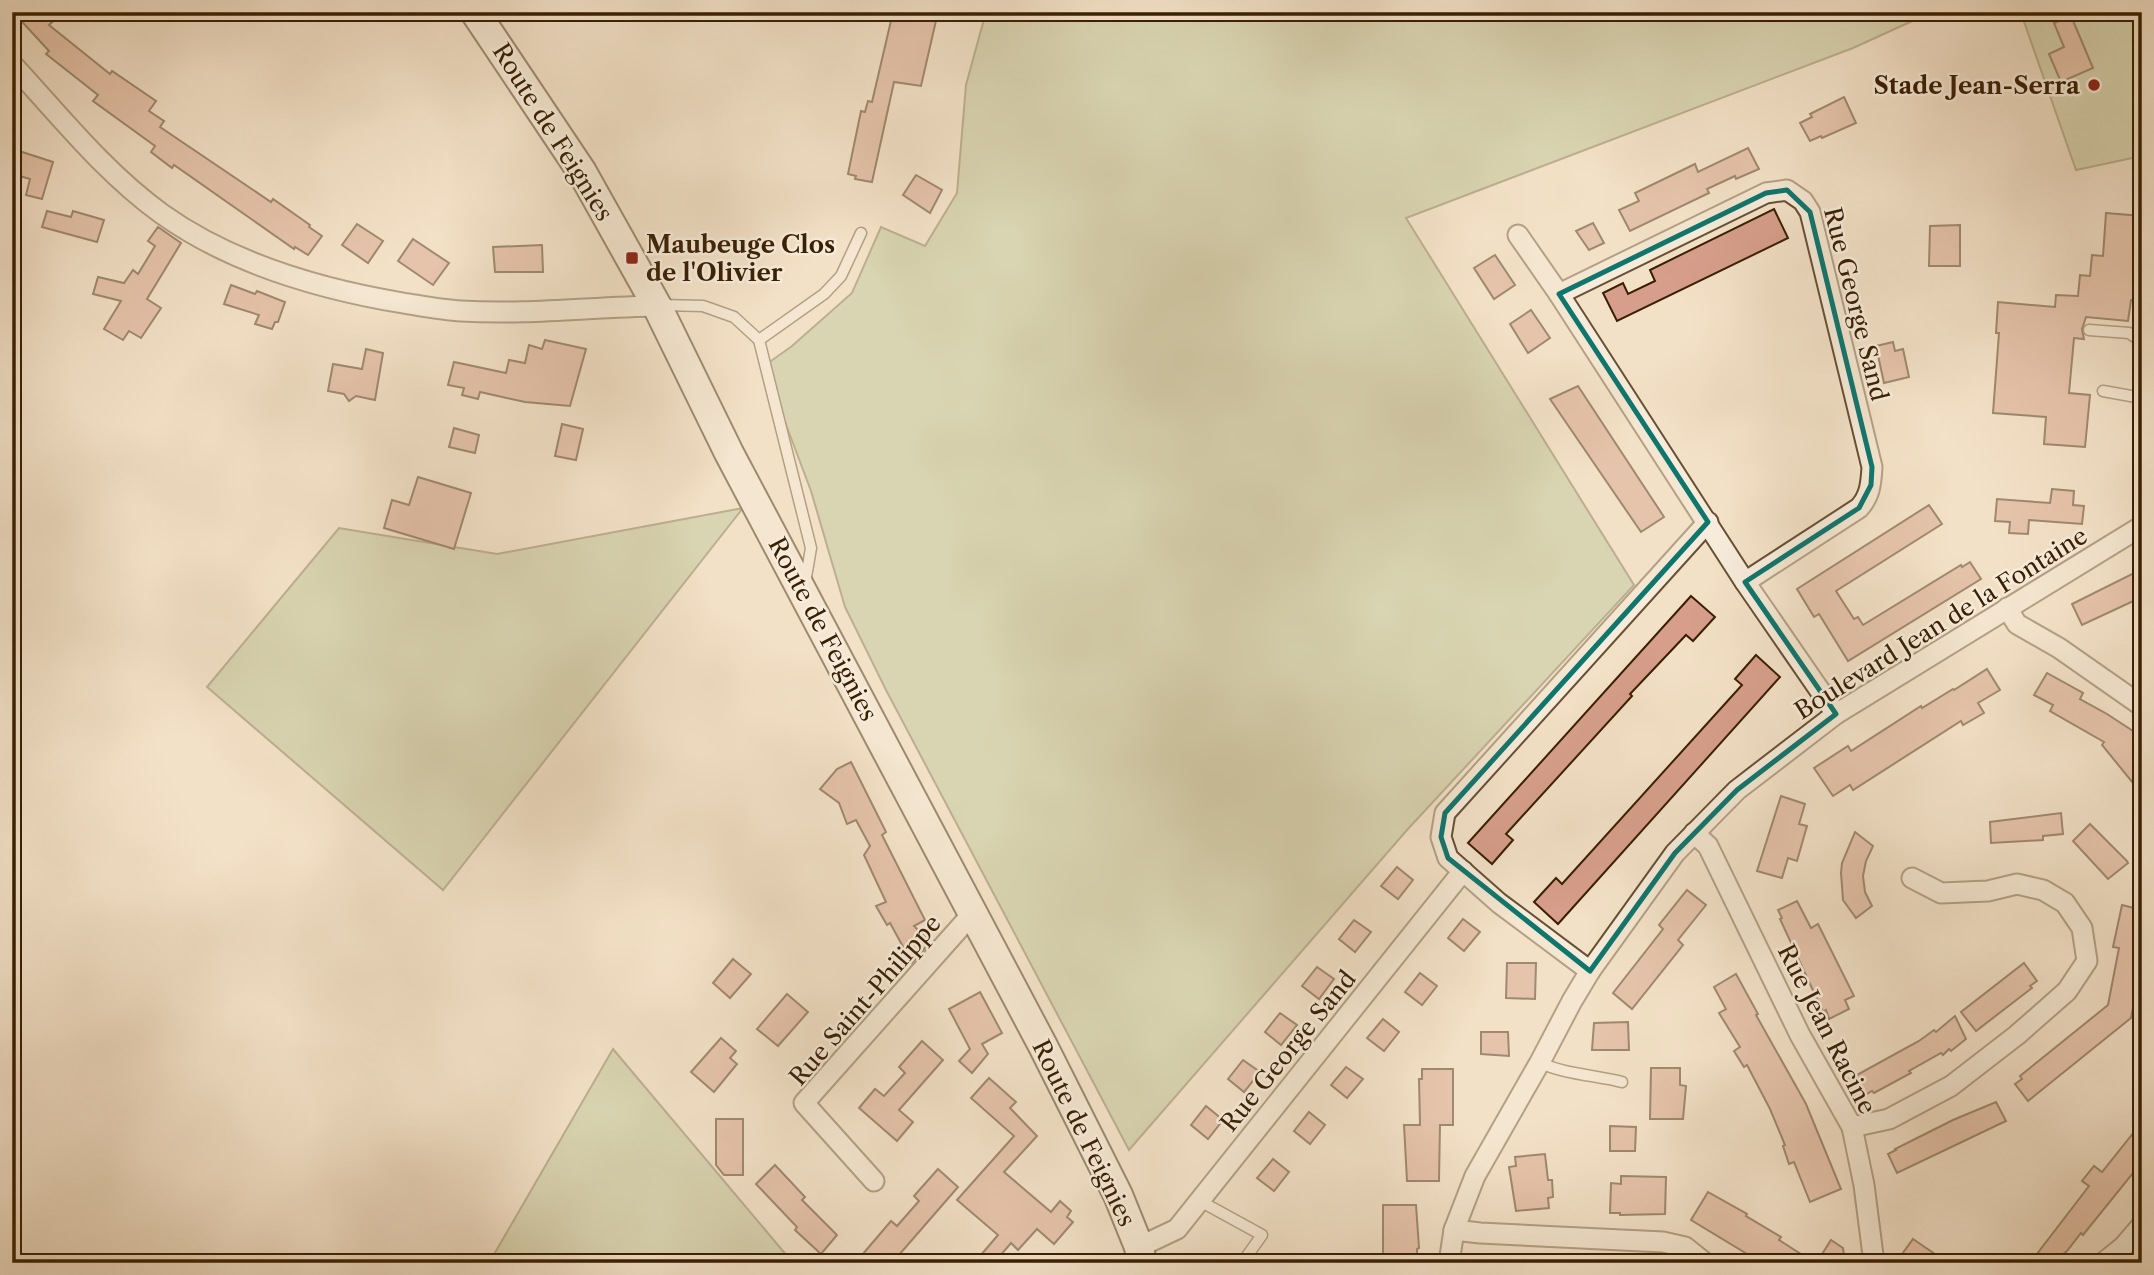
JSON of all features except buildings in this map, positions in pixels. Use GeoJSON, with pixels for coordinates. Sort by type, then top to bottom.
{"type":"FeatureCollection","features":[{"type":"Feature","properties":{"kind":"street","name":"Route de Feignies"},"geometry":{"type":"LineString","coordinates":[[475,12],[582,172],[657,306],[729,453],[1043,1046],[1118,1195],[1140,1255]]}},
{"type":"Feature","properties":{"kind":"street"},"geometry":{"type":"LineString","coordinates":[[12,64],[120,178],[161,213],[220,248],[281,273],[374,298],[460,311],[524,312],[657,306]]}},
{"type":"Feature","properties":{"kind":"street","name":"Rue George Sand"},"geometry":{"type":"LineString","coordinates":[[1559,294],[1766,193],[1787,190],[1803,201],[1810,212],[1869,454],[1872,467],[1871,485],[1868,499],[1859,508],[1745,582]]}},
{"type":"Feature","properties":{"kind":"street"},"geometry":{"type":"LineString","coordinates":[[1518,234],[1745,582],[1836,714]]}},
{"type":"Feature","properties":{"kind":"street"},"geometry":{"type":"LineString","coordinates":[[1590,971],[1499,903],[1448,859],[1441,837],[1445,813],[1708,522]]}},
{"type":"Feature","properties":{"kind":"street","name":"Boulevard Jean de la Fontaine"},"geometry":{"type":"LineString","coordinates":[[1449,1263],[1454,1230],[1475,1176],[1590,971],[1675,853],[1737,790],[1836,714],[2142,527]]}},
{"type":"Feature","properties":{"kind":"street"},"geometry":{"type":"LineString","coordinates":[[2007,608],[2017,624],[2059,648],[2142,706]]}},
{"type":"Feature","properties":{"kind":"street","name":"Rue Jean Racine"},"geometry":{"type":"LineString","coordinates":[[1694,834],[1708,846],[1800,1035],[1852,1126],[1864,1185],[1874,1263]]}},
{"type":"Feature","properties":{"kind":"street","name":"Rue George Sand"},"geometry":{"type":"LineString","coordinates":[[1140,1255],[1177,1229],[1463,871]]}},
{"type":"Feature","properties":{"kind":"street"},"geometry":{"type":"LineString","coordinates":[[1852,1126],[1889,1119],[1951,1086],[2017,1035],[2067,991],[2087,961],[2082,928],[2065,903],[2043,890],[2017,884],[1988,891],[1941,893],[1912,878]]}},
{"type":"Feature","properties":{"kind":"street","name":"Rue Saint-Philippe"},"geometry":{"type":"LineString","coordinates":[[874,1181],[804,1103],[972,914]]}},
{"type":"Feature","properties":{"kind":"street"},"geometry":{"type":"LineString","coordinates":[[2103,1263],[2123,1247],[2142,1225]]}},
{"type":"Feature","properties":{"kind":"street"},"geometry":{"type":"LineString","coordinates":[[1454,1230],[1663,1242],[1685,1247],[1705,1263]]}},
{"type":"Feature","properties":{"kind":"lane"},"geometry":{"type":"LineString","coordinates":[[759,340],[824,294],[841,276],[861,233]]}},
{"type":"Feature","properties":{"kind":"lane"},"geometry":{"type":"LineString","coordinates":[[657,306],[703,306],[734,317],[759,340],[811,548],[810,566],[803,590]]}},
{"type":"Feature","properties":{"kind":"lane"},"geometry":{"type":"LineString","coordinates":[[2089,330],[2129,333],[2142,342]]}},
{"type":"Feature","properties":{"kind":"lane"},"geometry":{"type":"LineString","coordinates":[[2103,391],[2142,398]]}},
{"type":"Feature","properties":{"kind":"lane"},"geometry":{"type":"LineString","coordinates":[[1540,1062],[1550,1069],[1592,1074],[1622,1082]]}},
{"type":"Feature","properties":{"kind":"lane"},"geometry":{"type":"LineString","coordinates":[[1200,1200],[1262,1235],[1242,1263]]}},
{"type":"Feature","properties":{"kind":"highlighted area"},"geometry":{"type":"Polygon","coordinates":[[[1787,190],[1810,212],[1872,467],[1871,485],[1859,508],[1745,582],[1836,714],[1737,790],[1675,853],[1590,971],[1448,858],[1441,837],[1445,813],[1708,522],[1559,294],[1766,193],[1787,190]]]}},
{"type":"Feature","properties":{"kind":"green space"},"geometry":{"type":"Polygon","coordinates":[[[986,12],[1932,12],[1853,48],[1406,218],[1634,585],[1407,830],[1129,1150],[886,690],[845,607],[811,491],[764,366],[792,346],[852,293],[881,227],[925,246],[957,193],[966,85],[986,12]]]}},
{"type":"Feature","properties":{"kind":"green space","name":"Stade Jean-Serra"},"geometry":{"type":"Polygon","coordinates":[[[2142,12],[2142,156],[2076,170],[2021,13],[2142,12]]]}},
{"type":"Feature","properties":{"kind":"green space"},"geometry":{"type":"Polygon","coordinates":[[[743,508],[443,890],[207,687],[339,528],[497,554],[743,508]]]}},
{"type":"Feature","properties":{"kind":"green space"},"geometry":{"type":"Polygon","coordinates":[[[613,1049],[793,1263],[489,1263],[613,1049]]]}},
{"type":"Feature","properties":{"kind":"place","name":"Stade Jean-Serra"},"geometry":{"type":"Point","coordinates":[2094,85]}},
{"type":"Feature","properties":{"kind":"place","name":"Maubeuge Clos de l'Olivier"},"geometry":{"type":"Point","coordinates":[632,258]}}]}
